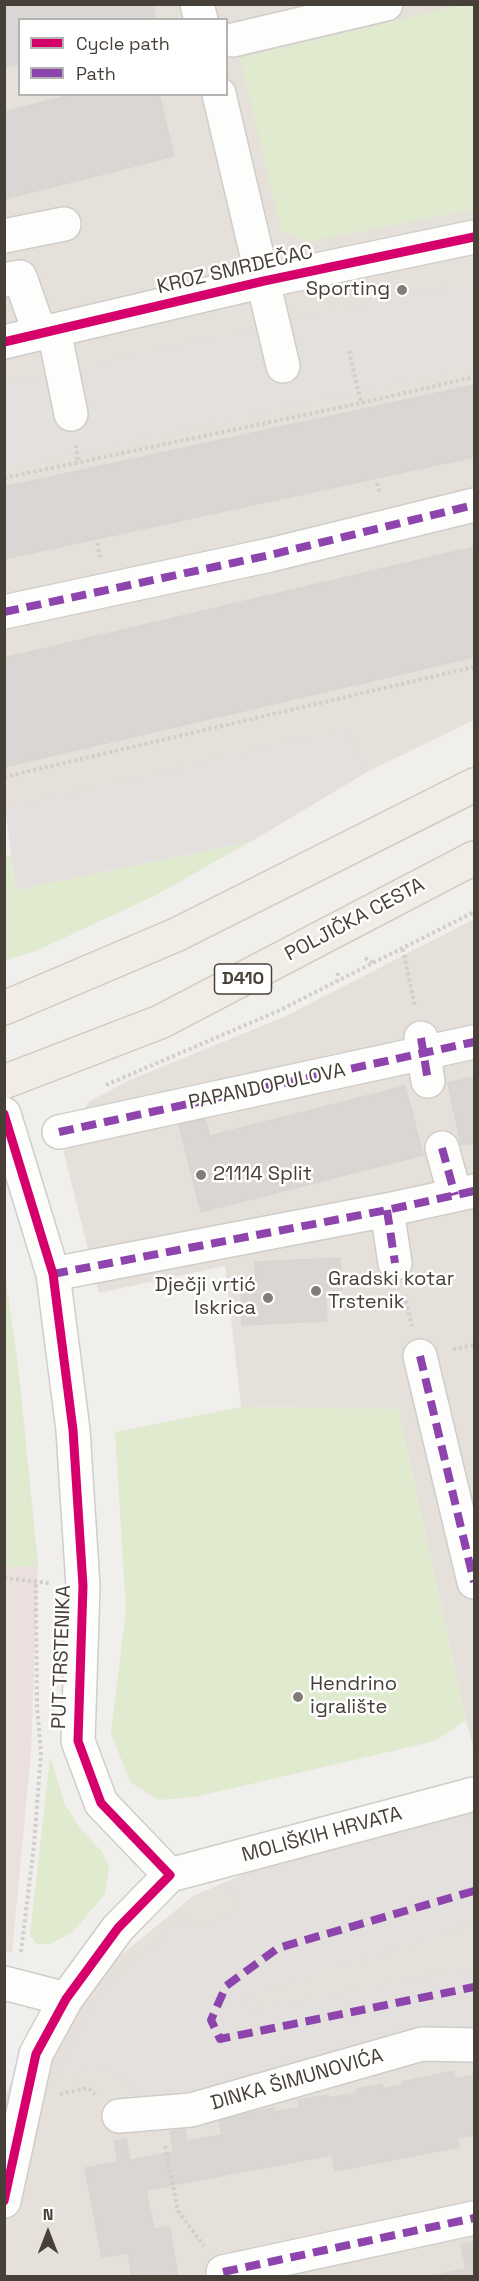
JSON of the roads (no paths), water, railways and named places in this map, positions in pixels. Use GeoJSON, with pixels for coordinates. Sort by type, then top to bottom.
{"type":"FeatureCollection","features":[{"type":"Feature","properties":{"kind":"main road"},"geometry":{"type":"LineString","coordinates":[[4,1008],[54,989],[178,934],[474,785]]}},
{"type":"Feature","properties":{"kind":"main road","name":"POLJIČKA CESTA"},"geometry":{"type":"LineString","coordinates":[[4,1082],[160,1022],[474,858]]}},
{"type":"Feature","properties":{"kind":"street"},"geometry":{"type":"LineString","coordinates":[[233,40],[386,4]]}},
{"type":"Feature","properties":{"kind":"street"},"geometry":{"type":"LineString","coordinates":[[219,96],[284,366]]}},
{"type":"Feature","properties":{"kind":"street"},"geometry":{"type":"LineString","coordinates":[[4,236],[64,224]]}},
{"type":"Feature","properties":{"kind":"street","name":"KROZ SMRDEČAC"},"geometry":{"type":"LineString","coordinates":[[4,342],[264,281],[474,237]]}},
{"type":"Feature","properties":{"kind":"street"},"geometry":{"type":"LineString","coordinates":[[4,280],[21,278],[47,332],[70,414]]}},
{"type":"Feature","properties":{"kind":"street"},"geometry":{"type":"LineString","coordinates":[[4,612],[270,555],[474,505]]}},
{"type":"Feature","properties":{"kind":"street","name":"PAPANDOPULOVA"},"geometry":{"type":"LineString","coordinates":[[59,1132],[424,1057],[474,1042]]}},
{"type":"Feature","properties":{"kind":"street","name":"PUT TRSTENIKA"},"geometry":{"type":"LineString","coordinates":[[4,1114],[53,1274],[73,1430],[83,1586],[78,1741],[101,1803],[170,1875]]}},
{"type":"Feature","properties":{"kind":"street"},"geometry":{"type":"LineString","coordinates":[[53,1274],[465,1193],[442,1148]]}},
{"type":"Feature","properties":{"kind":"street"},"geometry":{"type":"LineString","coordinates":[[387,1210],[395,1263]]}},
{"type":"Feature","properties":{"kind":"street"},"geometry":{"type":"LineString","coordinates":[[420,1356],[474,1582]]}},
{"type":"Feature","properties":{"kind":"street","name":"MOLIŠKIH HRVATA"},"geometry":{"type":"LineString","coordinates":[[170,1875],[474,1794]]}},
{"type":"Feature","properties":{"kind":"street"},"geometry":{"type":"LineString","coordinates":[[4,2201],[36,2054],[66,1999],[118,1928],[170,1875]]}},
{"type":"Feature","properties":{"kind":"street"},"geometry":{"type":"LineString","coordinates":[[11,1985],[66,1999]]}},
{"type":"Feature","properties":{"kind":"street","name":"DINKA ŠIMUNOVIĆA"},"geometry":{"type":"LineString","coordinates":[[119,2116],[191,2110],[422,2044],[474,2045]]}},
{"type":"Feature","properties":{"kind":"street"},"geometry":{"type":"LineString","coordinates":[[223,2272],[474,2218]]}},
{"type":"Feature","properties":{"kind":"place","name":"Sporting"},"geometry":{"type":"Point","coordinates":[402,290]}},
{"type":"Feature","properties":{"kind":"place","name":"21114 Split"},"geometry":{"type":"Point","coordinates":[201,1175]}},
{"type":"Feature","properties":{"kind":"place","name":"Gradski kotar Trstenik"},"geometry":{"type":"Point","coordinates":[316,1291]}},
{"type":"Feature","properties":{"kind":"place","name":"Dječji vrtić Iskrica"},"geometry":{"type":"Point","coordinates":[268,1298]}},
{"type":"Feature","properties":{"kind":"place","name":"Hendrino igralište"},"geometry":{"type":"Point","coordinates":[298,1697]}}]}
